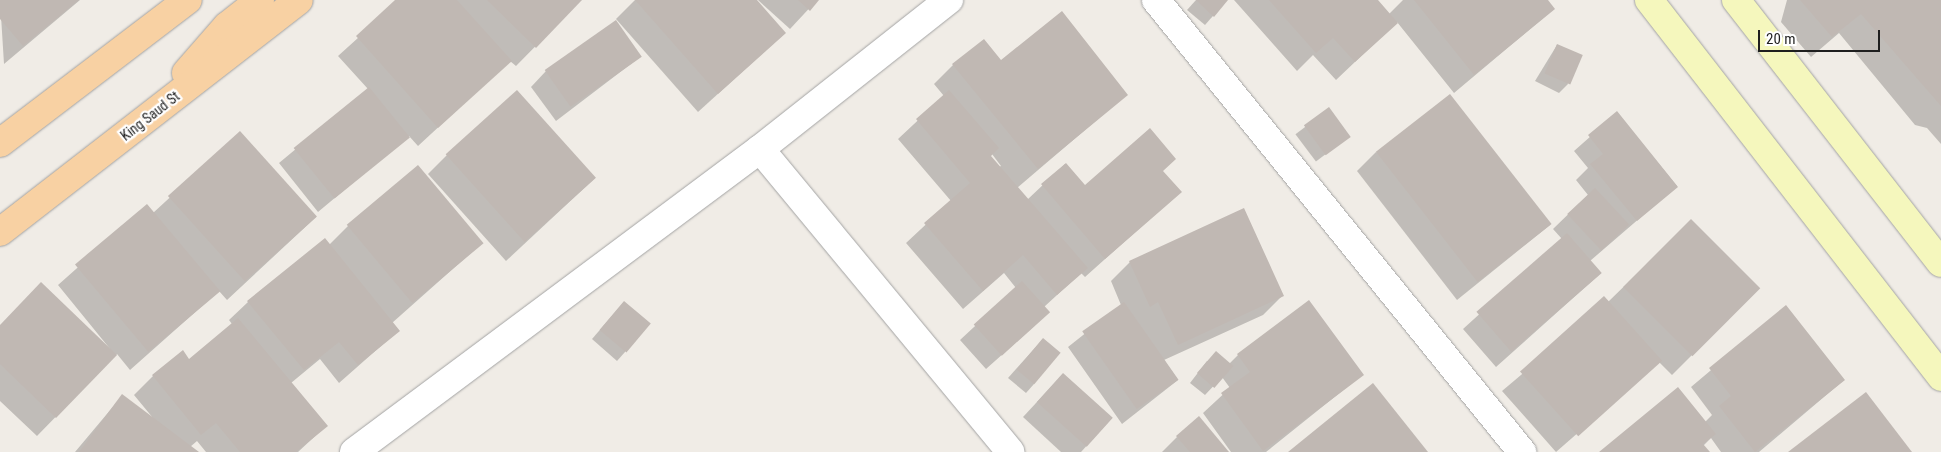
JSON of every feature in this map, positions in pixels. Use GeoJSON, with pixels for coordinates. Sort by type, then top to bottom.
{"type":"FeatureCollection","features":[{"type":"Feature","properties":{"kind":"main road"},"geometry":{"type":"LineString","coordinates":[[0,143],[188,0]]}},
{"type":"Feature","properties":{"kind":"main road"},"geometry":{"type":"LineString","coordinates":[[150,116],[227,26],[260,0]]}},
{"type":"Feature","properties":{"kind":"main road","name":"King Saud St"},"geometry":{"type":"LineString","coordinates":[[0,232],[299,0]]}},
{"type":"Feature","properties":{"kind":"street"},"geometry":{"type":"LineString","coordinates":[[354,452],[760,149],[949,0]]}},
{"type":"Feature","properties":{"kind":"street"},"geometry":{"type":"LineString","coordinates":[[1156,0],[1522,452]]}},
{"type":"Feature","properties":{"kind":"street"},"geometry":{"type":"LineString","coordinates":[[1649,0],[1941,378]]}},
{"type":"Feature","properties":{"kind":"street"},"geometry":{"type":"LineString","coordinates":[[1736,0],[1941,263]]}},
{"type":"Feature","properties":{"kind":"street"},"geometry":{"type":"LineString","coordinates":[[760,149],[1011,452]]}},
{"type":"Feature","properties":{"kind":"building"},"geometry":{"type":"Polygon","coordinates":[[[0,0],[79,0],[23,46],[0,19],[0,0]]]}},
{"type":"Feature","properties":{"kind":"building"},"geometry":{"type":"Polygon","coordinates":[[[395,0],[457,0],[512,61],[438,128],[356,36],[395,0]]]}},
{"type":"Feature","properties":{"kind":"building"},"geometry":{"type":"Polygon","coordinates":[[[487,0],[582,0],[536,48],[487,0]]]}},
{"type":"Feature","properties":{"kind":"building"},"geometry":{"type":"Polygon","coordinates":[[[635,0],[757,0],[786,33],[718,94],[635,0]]]}},
{"type":"Feature","properties":{"kind":"building"},"geometry":{"type":"Polygon","coordinates":[[[798,0],[819,0],[810,11],[798,0]]]}},
{"type":"Feature","properties":{"kind":"building"},"geometry":{"type":"Polygon","coordinates":[[[1196,0],[1228,0],[1214,17],[1196,0]]]}},
{"type":"Feature","properties":{"kind":"building"},"geometry":{"type":"Polygon","coordinates":[[[1269,0],[1378,0],[1398,23],[1355,62],[1333,38],[1316,53],[1269,0]]]}},
{"type":"Feature","properties":{"kind":"building"},"geometry":{"type":"Polygon","coordinates":[[[1414,0],[1548,0],[1555,9],[1474,75],[1414,0]]]}},
{"type":"Feature","properties":{"kind":"building"},"geometry":{"type":"Polygon","coordinates":[[[1800,0],[1941,0],[1941,106],[1861,14],[1832,37],[1800,0]]]}},
{"type":"Feature","properties":{"kind":"building"},"geometry":{"type":"Polygon","coordinates":[[[1062,11],[1128,95],[1038,169],[952,64],[984,39],[1001,60],[1062,11]]]}},
{"type":"Feature","properties":{"kind":"building"},"geometry":{"type":"Polygon","coordinates":[[[616,20],[642,57],[571,107],[545,70],[616,20]]]}},
{"type":"Feature","properties":{"kind":"building"},"geometry":{"type":"Polygon","coordinates":[[[1557,44],[1583,55],[1570,84],[1544,73],[1557,44]]]}},
{"type":"Feature","properties":{"kind":"building"},"geometry":{"type":"Polygon","coordinates":[[[369,87],[410,138],[335,199],[294,148],[369,87]]]}},
{"type":"Feature","properties":{"kind":"building"},"geometry":{"type":"Polygon","coordinates":[[[517,90],[596,178],[525,242],[446,154],[517,90]]]}},
{"type":"Feature","properties":{"kind":"building"},"geometry":{"type":"Polygon","coordinates":[[[949,90],[999,148],[991,156],[1088,268],[1057,295],[1023,255],[983,291],[924,223],[970,183],[916,119],[949,90]]]}},
{"type":"Feature","properties":{"kind":"building"},"geometry":{"type":"Polygon","coordinates":[[[1450,94],[1552,224],[1478,282],[1376,152],[1450,94]]]}},
{"type":"Feature","properties":{"kind":"building"},"geometry":{"type":"Polygon","coordinates":[[[1329,107],[1351,137],[1326,155],[1304,125],[1329,107]]]}},
{"type":"Feature","properties":{"kind":"building"},"geometry":{"type":"Polygon","coordinates":[[[1617,111],[1678,187],[1637,221],[1590,164],[1603,154],[1588,135],[1617,111]]]}},
{"type":"Feature","properties":{"kind":"building"},"geometry":{"type":"Polygon","coordinates":[[[1150,128],[1176,159],[1163,171],[1182,192],[1105,259],[1041,184],[1066,163],[1085,185],[1150,128]]]}},
{"type":"Feature","properties":{"kind":"building"},"geometry":{"type":"Polygon","coordinates":[[[240,131],[317,216],[245,281],[168,196],[240,131]]]}},
{"type":"Feature","properties":{"kind":"building"},"geometry":{"type":"Polygon","coordinates":[[[418,165],[484,243],[412,303],[347,225],[418,165]]]}},
{"type":"Feature","properties":{"kind":"building"},"geometry":{"type":"Polygon","coordinates":[[[1595,188],[1629,225],[1601,250],[1567,214],[1595,188]]]}},
{"type":"Feature","properties":{"kind":"building"},"geometry":{"type":"Polygon","coordinates":[[[147,204],[220,291],[148,352],[75,264],[147,204]]]}},
{"type":"Feature","properties":{"kind":"building"},"geometry":{"type":"Polygon","coordinates":[[[1244,208],[1284,296],[1178,345],[1158,302],[1150,307],[1129,261],[1244,208]]]}},
{"type":"Feature","properties":{"kind":"building"},"geometry":{"type":"Polygon","coordinates":[[[1691,219],[1760,288],[1692,356],[1623,287],[1691,219]]]}},
{"type":"Feature","properties":{"kind":"building"},"geometry":{"type":"Polygon","coordinates":[[[1567,233],[1602,273],[1511,352],[1476,312],[1567,233]]]}},
{"type":"Feature","properties":{"kind":"building"},"geometry":{"type":"Polygon","coordinates":[[[325,238],[400,331],[358,365],[339,342],[304,370],[247,301],[325,238]]]}},
{"type":"Feature","properties":{"kind":"building"},"geometry":{"type":"Polygon","coordinates":[[[1022,281],[1050,312],[1002,356],[974,324],[1022,281]]]}},
{"type":"Feature","properties":{"kind":"building"},"geometry":{"type":"Polygon","coordinates":[[[41,282],[117,355],[56,418],[0,364],[0,325],[41,282]]]}},
{"type":"Feature","properties":{"kind":"building"},"geometry":{"type":"Polygon","coordinates":[[[1604,296],[1662,361],[1578,436],[1520,372],[1604,296]]]}},
{"type":"Feature","properties":{"kind":"building"},"geometry":{"type":"Polygon","coordinates":[[[1309,300],[1364,375],[1263,451],[1221,393],[1250,372],[1237,354],[1309,300]]]}},
{"type":"Feature","properties":{"kind":"building"},"geometry":{"type":"Polygon","coordinates":[[[624,301],[651,323],[626,353],[600,330],[624,301]]]}},
{"type":"Feature","properties":{"kind":"building"},"geometry":{"type":"Polygon","coordinates":[[[1124,302],[1178,380],[1137,409],[1082,331],[1124,302]]]}},
{"type":"Feature","properties":{"kind":"building"},"geometry":{"type":"Polygon","coordinates":[[[1786,305],[1845,380],[1755,452],[1719,406],[1731,396],[1709,368],[1786,305]]]}},
{"type":"Feature","properties":{"kind":"building"},"geometry":{"type":"Polygon","coordinates":[[[238,318],[328,426],[296,452],[240,452],[216,423],[201,435],[152,375],[183,350],[189,359],[238,318]]]}},
{"type":"Feature","properties":{"kind":"building"},"geometry":{"type":"Polygon","coordinates":[[[1043,338],[1061,353],[1034,384],[1017,369],[1043,338]]]}},
{"type":"Feature","properties":{"kind":"building"},"geometry":{"type":"Polygon","coordinates":[[[1216,351],[1233,366],[1214,388],[1197,373],[1216,351]]]}},
{"type":"Feature","properties":{"kind":"building"},"geometry":{"type":"Polygon","coordinates":[[[1063,373],[1113,418],[1087,447],[1037,402],[1063,373]]]}},
{"type":"Feature","properties":{"kind":"building"},"geometry":{"type":"Polygon","coordinates":[[[1373,383],[1428,452],[1288,452],[1373,383]]]}},
{"type":"Feature","properties":{"kind":"building"},"geometry":{"type":"Polygon","coordinates":[[[1678,387],[1716,434],[1703,444],[1710,452],[1599,452],[1678,387]]]}},
{"type":"Feature","properties":{"kind":"building"},"geometry":{"type":"Polygon","coordinates":[[[1866,392],[1912,452],[1788,452],[1866,392]]]}},
{"type":"Feature","properties":{"kind":"building"},"geometry":{"type":"Polygon","coordinates":[[[122,394],[199,452],[79,452],[122,394]]]}},
{"type":"Feature","properties":{"kind":"building"},"geometry":{"type":"Polygon","coordinates":[[[1199,416],[1229,452],[1190,452],[1176,436],[1199,416]]]}}]}
